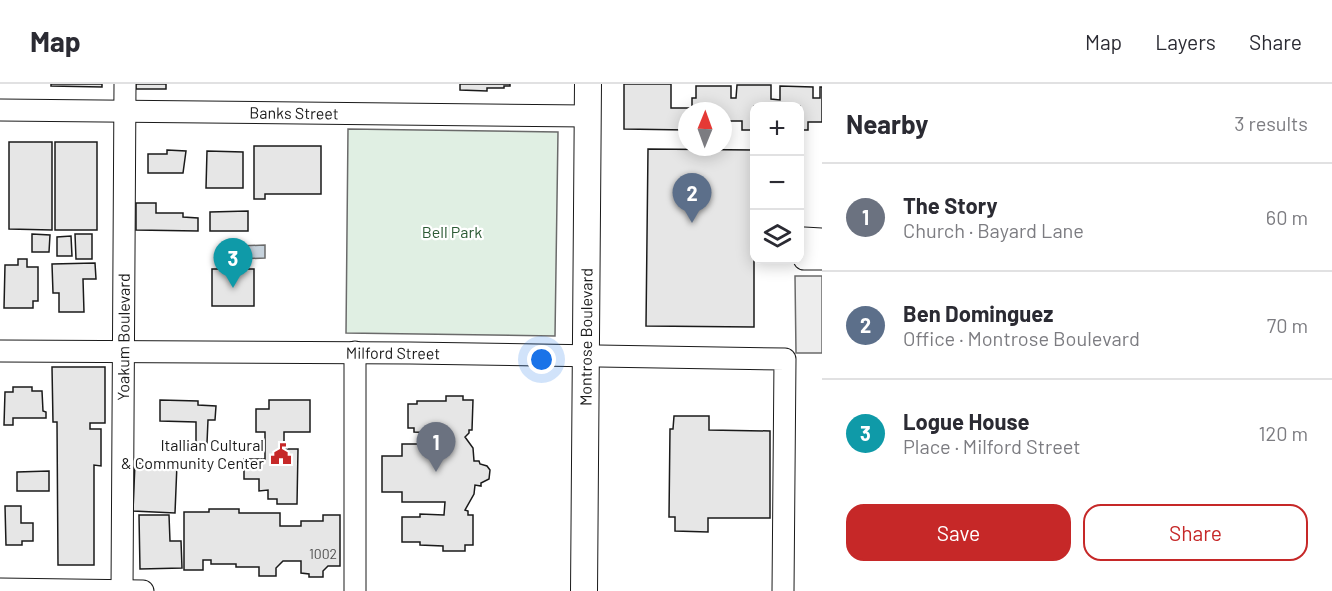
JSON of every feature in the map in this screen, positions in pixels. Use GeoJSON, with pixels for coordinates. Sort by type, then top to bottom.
{"type":"FeatureCollection","features":[{"type":"Feature","properties":{"kind":"main road","name":"Montrose Boulevard"},"geometry":{"type":"LineString","coordinates":[[584,591],[588,84]]}},
{"type":"Feature","properties":{"kind":"street","name":"Yoakum Boulevard"},"geometry":{"type":"LineString","coordinates":[[122,591],[124,84]]}},
{"type":"Feature","properties":{"kind":"street","name":"Banks Street"},"geometry":{"type":"LineString","coordinates":[[0,110],[587,116]]}},
{"type":"Feature","properties":{"kind":"street"},"geometry":{"type":"LineString","coordinates":[[822,239],[804,238],[804,259],[822,259]]}},
{"type":"Feature","properties":{"kind":"street","name":"Milford Street"},"geometry":{"type":"LineString","coordinates":[[0,351],[355,352],[785,359],[783,591]]}},
{"type":"Feature","properties":{"kind":"street"},"geometry":{"type":"LineString","coordinates":[[355,352],[355,591]]}},
{"type":"Feature","properties":{"kind":"street"},"geometry":{"type":"LineString","coordinates":[[0,589],[143,591]]}},
{"type":"Feature","properties":{"kind":"green space","name":"Bell Park"},"geometry":{"type":"Polygon","coordinates":[[[348,129],[558,132],[555,336],[346,333],[348,129]]]}},
{"type":"Feature","properties":{"kind":"shaded area"},"geometry":{"type":"Polygon","coordinates":[[[265,245],[265,258],[236,259],[238,246],[265,245]]]}},
{"type":"Feature","properties":{"kind":"shaded area"},"geometry":{"type":"Polygon","coordinates":[[[795,276],[822,276],[822,353],[796,353],[795,276]]]}},
{"type":"Feature","properties":{"kind":"building"},"geometry":{"type":"Polygon","coordinates":[[[51,84],[102,84],[102,87],[51,86],[51,84]]]}},
{"type":"Feature","properties":{"kind":"building"},"geometry":{"type":"Polygon","coordinates":[[[136,84],[166,84],[166,89],[136,89],[136,84]]]}},
{"type":"Feature","properties":{"kind":"building"},"geometry":{"type":"Polygon","coordinates":[[[460,84],[510,84],[510,86],[487,88],[487,91],[460,90],[460,84]]]}},
{"type":"Feature","properties":{"kind":"building"},"geometry":{"type":"Polygon","coordinates":[[[624,84],[671,84],[671,108],[678,108],[678,130],[624,129],[624,84]]]}},
{"type":"Feature","properties":{"kind":"building"},"geometry":{"type":"Polygon","coordinates":[[[737,85],[771,85],[771,99],[780,100],[780,86],[813,87],[813,98],[820,98],[820,87],[822,87],[822,122],[808,122],[808,130],[804,130],[804,102],[750,102],[750,130],[742,130],[742,121],[732,121],[732,102],[692,102],[692,98],[696,98],[696,86],[731,86],[731,98],[736,98],[737,85]]]}},
{"type":"Feature","properties":{"kind":"building"},"geometry":{"type":"Polygon","coordinates":[[[9,142],[52,142],[52,230],[9,229],[9,142]]]}},
{"type":"Feature","properties":{"kind":"building"},"geometry":{"type":"Polygon","coordinates":[[[55,142],[97,142],[97,230],[55,230],[55,142]]]}},
{"type":"Feature","properties":{"kind":"building"},"geometry":{"type":"Polygon","coordinates":[[[254,146],[321,146],[321,194],[265,194],[265,199],[254,199],[254,146]]]}},
{"type":"Feature","properties":{"kind":"building"},"geometry":{"type":"Polygon","coordinates":[[[648,149],[678,149],[678,156],[732,156],[732,150],[750,150],[750,264],[754,264],[754,327],[646,326],[648,149]]]}},
{"type":"Feature","properties":{"kind":"building"},"geometry":{"type":"Polygon","coordinates":[[[167,150],[186,151],[183,173],[148,173],[148,154],[167,154],[167,150]]]}},
{"type":"Feature","properties":{"kind":"building"},"geometry":{"type":"Polygon","coordinates":[[[207,151],[243,152],[243,188],[206,188],[207,151]]]}},
{"type":"Feature","properties":{"kind":"building"},"geometry":{"type":"Polygon","coordinates":[[[136,203],[156,203],[156,213],[183,213],[183,217],[198,218],[198,231],[136,230],[136,203]]]}},
{"type":"Feature","properties":{"kind":"building"},"geometry":{"type":"Polygon","coordinates":[[[248,211],[248,231],[210,231],[210,212],[248,211]]]}},
{"type":"Feature","properties":{"kind":"building"},"geometry":{"type":"Polygon","coordinates":[[[32,234],[50,235],[49,252],[32,252],[32,234]]]}},
{"type":"Feature","properties":{"kind":"building"},"geometry":{"type":"Polygon","coordinates":[[[75,234],[92,234],[92,259],[76,259],[75,234]]]}},
{"type":"Feature","properties":{"kind":"building"},"geometry":{"type":"Polygon","coordinates":[[[71,236],[72,256],[57,256],[57,237],[71,236]]]}},
{"type":"Feature","properties":{"kind":"building"},"geometry":{"type":"Polygon","coordinates":[[[18,259],[27,259],[27,267],[38,267],[38,301],[33,301],[33,308],[4,308],[5,265],[18,265],[18,259]]]}},
{"type":"Feature","properties":{"kind":"building"},"geometry":{"type":"Polygon","coordinates":[[[95,263],[96,279],[83,279],[84,312],[59,312],[59,293],[53,293],[52,264],[95,263]]]}},
{"type":"Feature","properties":{"kind":"building"},"geometry":{"type":"Polygon","coordinates":[[[212,269],[254,269],[254,306],[212,306],[212,269]]]}},
{"type":"Feature","properties":{"kind":"building"},"geometry":{"type":"Polygon","coordinates":[[[52,367],[105,367],[105,423],[90,423],[90,429],[101,429],[101,466],[94,465],[94,565],[58,565],[57,422],[53,422],[52,367]]]}},
{"type":"Feature","properties":{"kind":"building"},"geometry":{"type":"Polygon","coordinates":[[[13,387],[32,387],[32,391],[42,391],[43,411],[46,412],[46,418],[13,418],[13,425],[4,425],[5,392],[13,392],[13,387]]]}},
{"type":"Feature","properties":{"kind":"building"},"geometry":{"type":"Polygon","coordinates":[[[446,396],[463,396],[463,400],[473,400],[472,430],[469,430],[465,437],[473,448],[474,461],[479,461],[490,470],[489,479],[481,483],[481,486],[475,485],[474,494],[465,510],[468,511],[468,515],[473,515],[473,545],[465,545],[465,551],[443,551],[443,546],[402,542],[402,517],[420,517],[420,514],[444,515],[445,502],[402,502],[402,492],[382,492],[382,456],[402,456],[402,444],[443,444],[443,433],[414,432],[414,428],[408,428],[408,404],[417,404],[417,401],[446,401],[446,396]]]}},
{"type":"Feature","properties":{"kind":"building"},"geometry":{"type":"Polygon","coordinates":[[[160,400],[198,401],[198,405],[216,406],[215,420],[208,420],[207,443],[196,443],[196,422],[160,421],[160,400]]]}},
{"type":"Feature","properties":{"kind":"building","name":"Itallian Cultural & Community Center"},"geometry":{"type":"Polygon","coordinates":[[[269,400],[310,400],[310,432],[284,432],[284,449],[298,449],[297,504],[277,504],[277,499],[268,499],[268,490],[259,491],[259,479],[244,479],[244,459],[265,459],[265,432],[256,432],[256,409],[269,409],[269,400]]]}},
{"type":"Feature","properties":{"kind":"building"},"geometry":{"type":"Polygon","coordinates":[[[674,416],[709,416],[709,430],[770,431],[770,518],[708,518],[708,532],[675,531],[675,517],[669,517],[670,429],[673,429],[674,416]]]}},
{"type":"Feature","properties":{"kind":"building"},"geometry":{"type":"Polygon","coordinates":[[[135,463],[177,464],[175,513],[133,511],[135,463]]]}},
{"type":"Feature","properties":{"kind":"building"},"geometry":{"type":"Polygon","coordinates":[[[49,471],[49,491],[17,491],[17,472],[49,471]]]}},
{"type":"Feature","properties":{"kind":"building"},"geometry":{"type":"Polygon","coordinates":[[[5,506],[21,506],[21,523],[33,523],[33,541],[22,541],[22,545],[6,545],[5,506]]]}},
{"type":"Feature","properties":{"kind":"building"},"geometry":{"type":"Polygon","coordinates":[[[209,509],[239,509],[239,513],[280,513],[280,526],[301,526],[301,521],[323,521],[323,515],[340,515],[340,566],[328,566],[323,571],[323,577],[309,577],[309,574],[301,573],[301,561],[283,561],[276,568],[276,576],[259,576],[259,567],[211,564],[211,560],[203,560],[203,570],[184,570],[184,512],[209,512],[209,509]]]}},
{"type":"Feature","properties":{"kind":"building"},"geometry":{"type":"Polygon","coordinates":[[[139,515],[169,515],[170,541],[181,541],[182,568],[140,569],[139,515]]]}},
{"type":"Feature","properties":{"kind":"place","name":"Ben Dominguez"},"geometry":{"type":"Point","coordinates":[692,223]}},
{"type":"Feature","properties":{"kind":"place","name":"Logue House"},"geometry":{"type":"Point","coordinates":[233,288]}},
{"type":"Feature","properties":{"kind":"place","name":"Itallian Cultural & Community Center"},"geometry":{"type":"Point","coordinates":[281,454]}},
{"type":"Feature","properties":{"kind":"place","name":"The Story"},"geometry":{"type":"Point","coordinates":[436,472]}}]}
